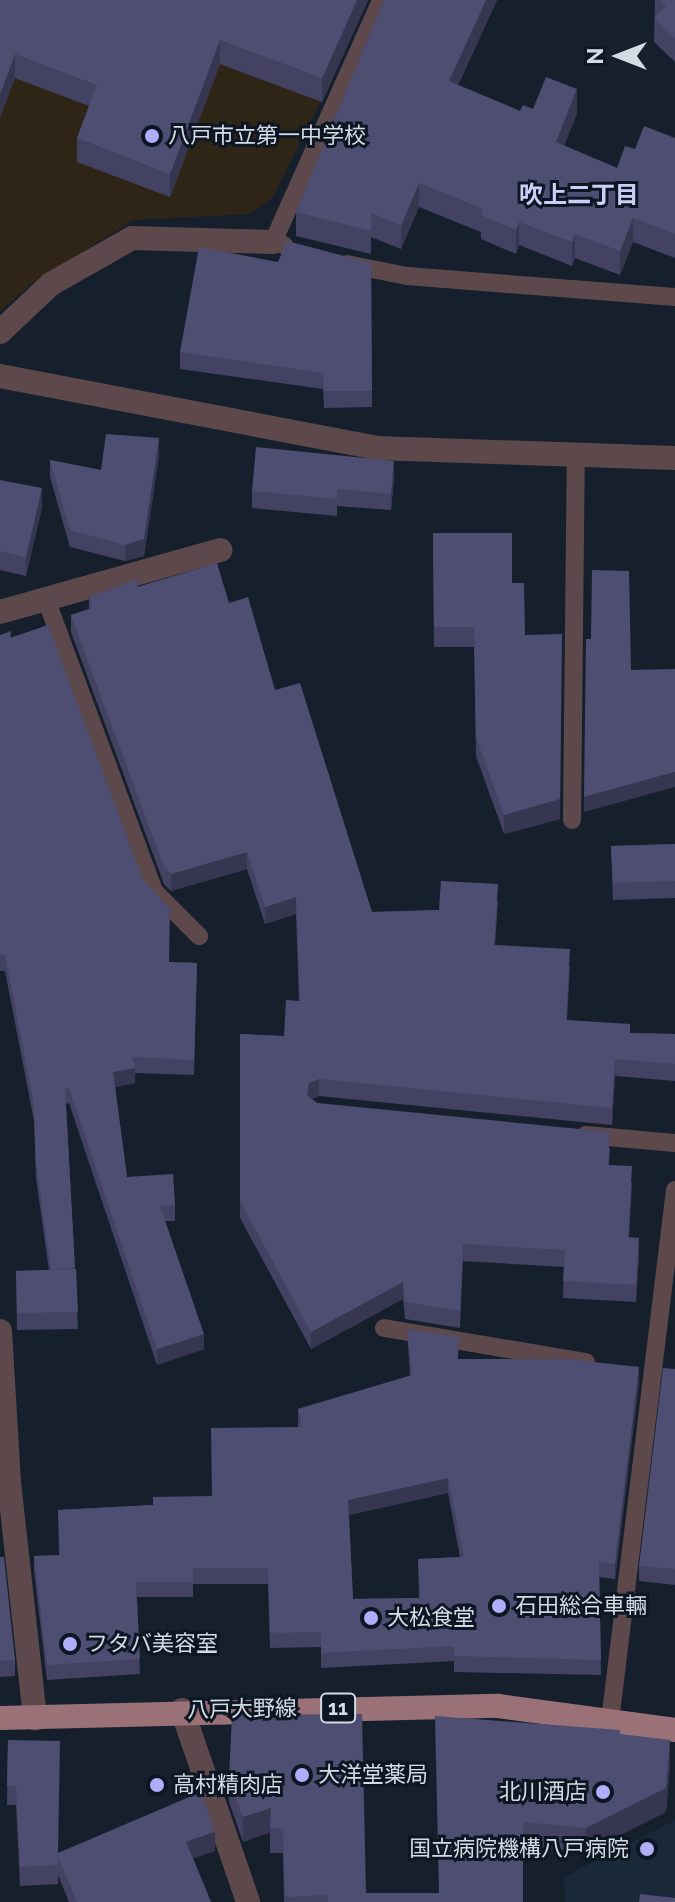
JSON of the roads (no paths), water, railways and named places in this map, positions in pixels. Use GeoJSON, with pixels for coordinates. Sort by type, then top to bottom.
{"type":"FeatureCollection","features":[{"type":"Feature","properties":{"kind":"main road","name":"八戸大野線"},"geometry":{"type":"LineString","coordinates":[[0,1718],[35,1719],[182,1710],[498,1706],[675,1730]]}},
{"type":"Feature","properties":{"kind":"street"},"geometry":{"type":"LineString","coordinates":[[0,332],[51,284],[132,238],[273,242]]}},
{"type":"Feature","properties":{"kind":"street"},"geometry":{"type":"LineString","coordinates":[[0,376],[376,448],[675,458]]}},
{"type":"Feature","properties":{"kind":"street"},"geometry":{"type":"LineString","coordinates":[[0,612],[220,550]]}},
{"type":"Feature","properties":{"kind":"street"},"geometry":{"type":"LineString","coordinates":[[0,1331],[9,1482],[35,1719]]}},
{"type":"Feature","properties":{"kind":"street"},"geometry":{"type":"LineString","coordinates":[[182,1710],[248,1902]]}},
{"type":"Feature","properties":{"kind":"lane"},"geometry":{"type":"LineString","coordinates":[[303,251],[273,242],[381,0]]}},
{"type":"Feature","properties":{"kind":"lane"},"geometry":{"type":"LineString","coordinates":[[334,260],[407,276],[675,297]]}},
{"type":"Feature","properties":{"kind":"lane"},"geometry":{"type":"LineString","coordinates":[[572,820],[576,457]]}},
{"type":"Feature","properties":{"kind":"lane"},"geometry":{"type":"LineString","coordinates":[[46,599],[154,891],[199,936]]}},
{"type":"Feature","properties":{"kind":"lane"},"geometry":{"type":"LineString","coordinates":[[566,1133],[675,1143]]}},
{"type":"Feature","properties":{"kind":"lane"},"geometry":{"type":"LineString","coordinates":[[610,1721],[646,1370],[666,1344],[675,1190]]}},
{"type":"Feature","properties":{"kind":"lane"},"geometry":{"type":"LineString","coordinates":[[384,1328],[609,1365]]}},
{"type":"Feature","properties":{"kind":"place","name":"八戸市立第一中学校"},"geometry":{"type":"Point","coordinates":[152,136]}},
{"type":"Feature","properties":{"kind":"place","name":"石田総合車輛"},"geometry":{"type":"Point","coordinates":[499,1606]}},
{"type":"Feature","properties":{"kind":"place","name":"大松食堂"},"geometry":{"type":"Point","coordinates":[371,1618]}},
{"type":"Feature","properties":{"kind":"place","name":"フタバ美容室"},"geometry":{"type":"Point","coordinates":[70,1644]}},
{"type":"Feature","properties":{"kind":"place","name":"大洋堂薬局"},"geometry":{"type":"Point","coordinates":[302,1775]}},
{"type":"Feature","properties":{"kind":"place","name":"高村精肉店"},"geometry":{"type":"Point","coordinates":[157,1785]}},
{"type":"Feature","properties":{"kind":"place","name":"北川酒店"},"geometry":{"type":"Point","coordinates":[603,1792]}},
{"type":"Feature","properties":{"kind":"place","name":"国立病院機構八戸病院"},"geometry":{"type":"Point","coordinates":[647,1849]}},
{"type":"Feature","properties":{"kind":"district","name":"吹上二丁目"},"geometry":{"type":"Point","coordinates":[579,195]}}]}
